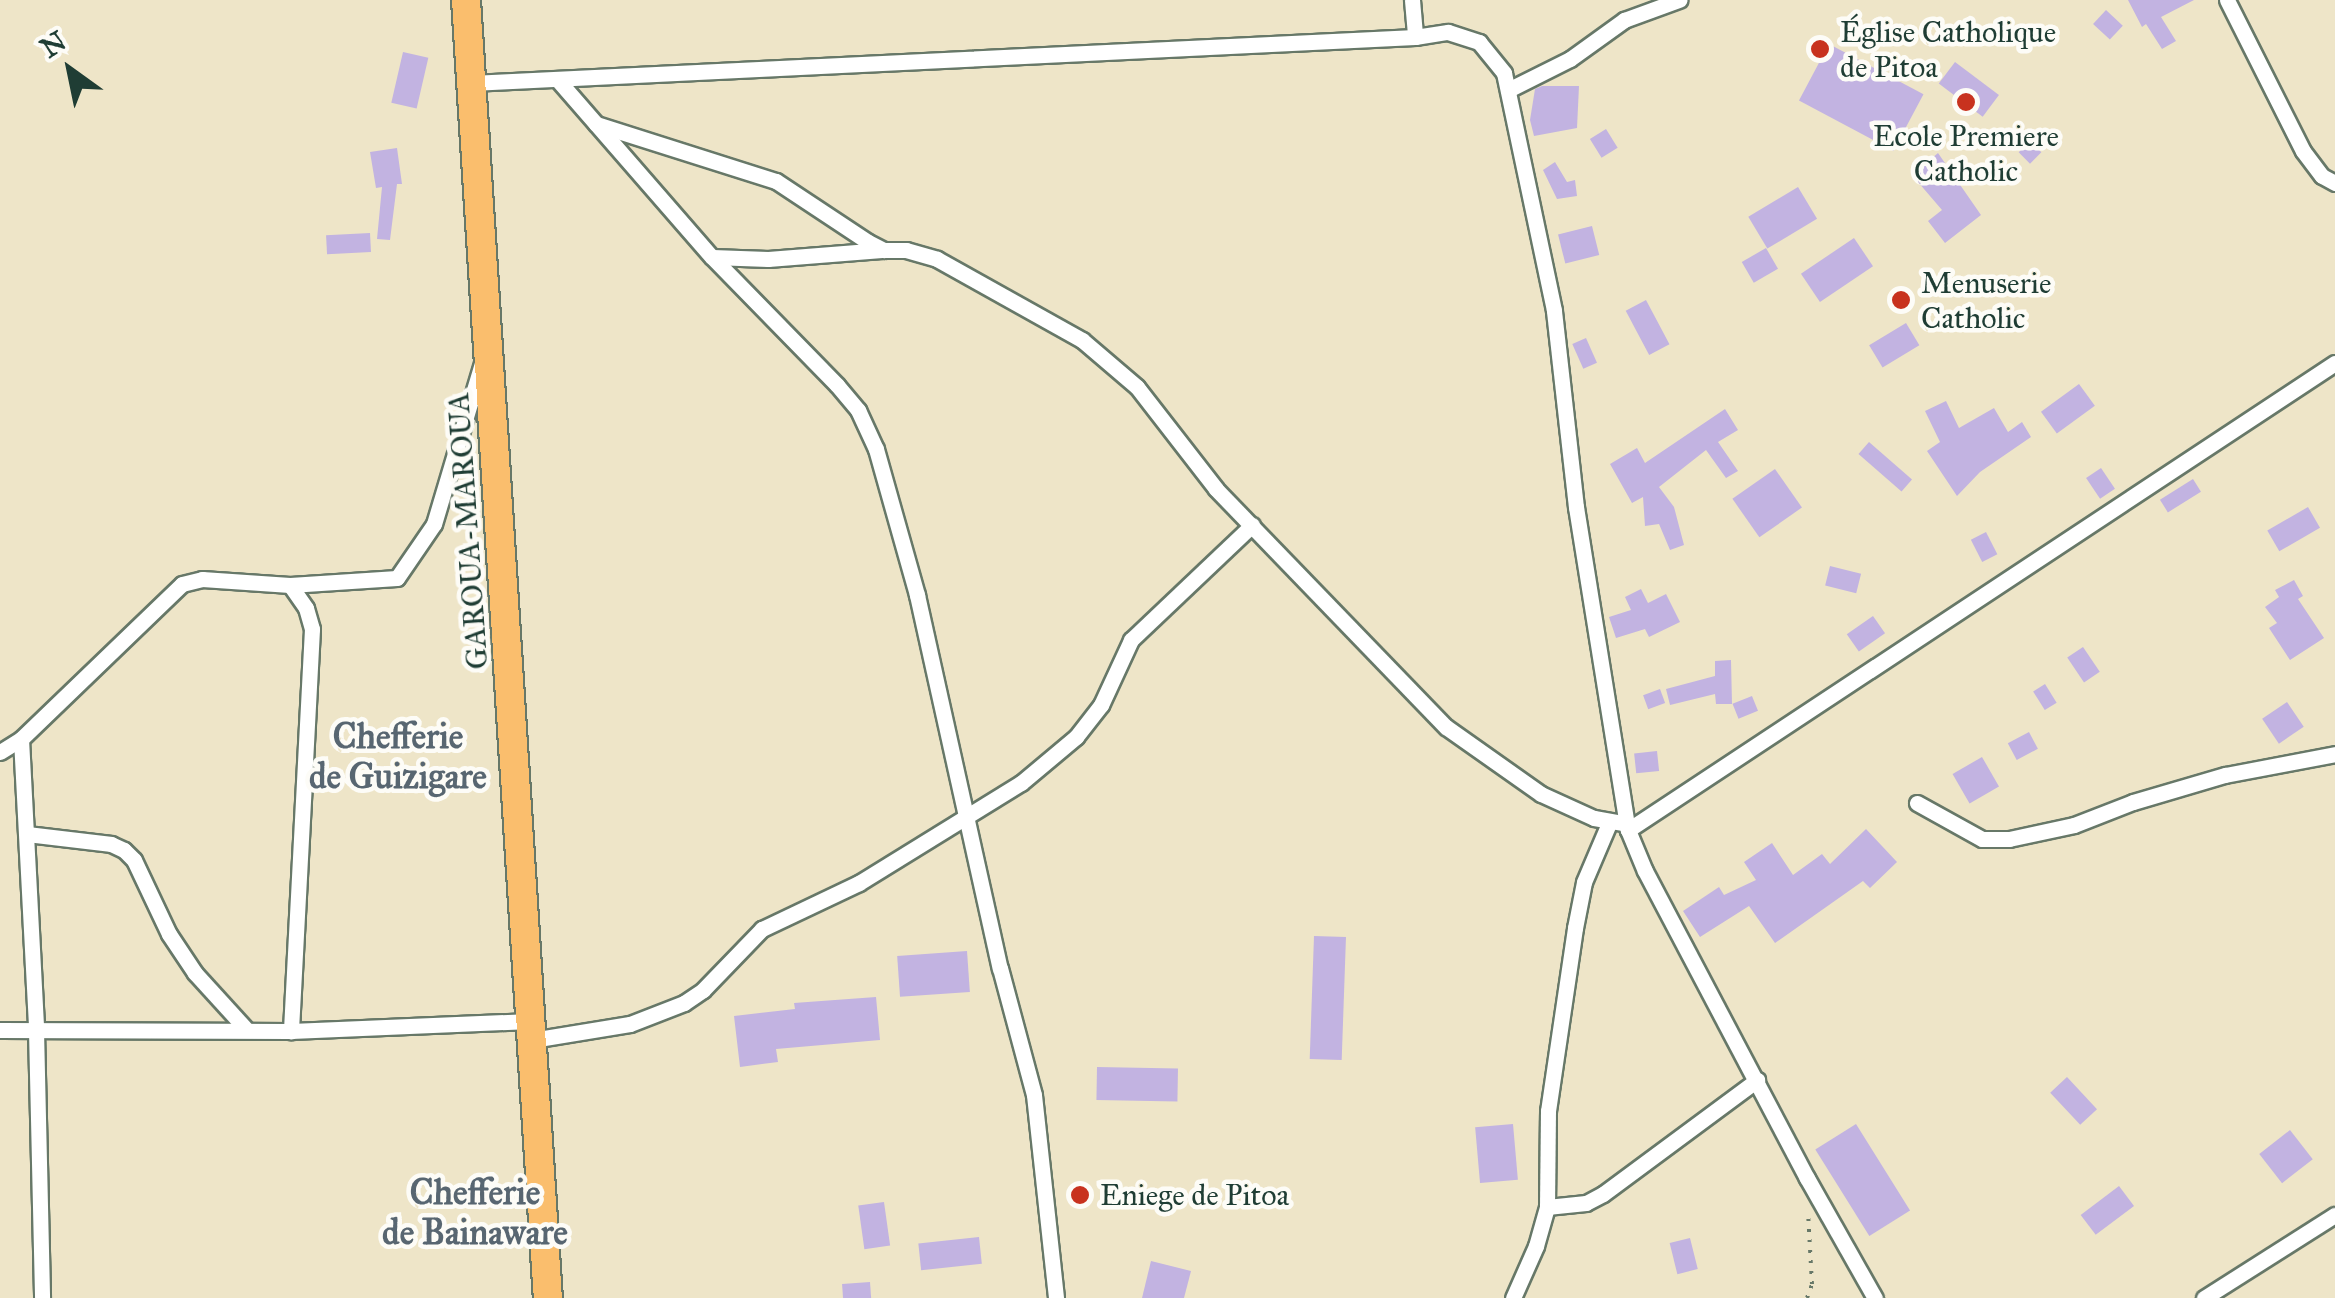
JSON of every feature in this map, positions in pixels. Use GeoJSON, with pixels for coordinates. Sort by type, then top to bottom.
{"type":"FeatureCollection","features":[{"type":"Feature","properties":{"kind":"highway","name":"GAROUA-MAROUA"},"geometry":{"type":"LineString","coordinates":[[466,0],[548,1298]]}},
{"type":"Feature","properties":{"kind":"street"},"geometry":{"type":"LineString","coordinates":[[1412,0],[1414,37]]}},
{"type":"Feature","properties":{"kind":"street"},"geometry":{"type":"LineString","coordinates":[[1508,90],[1570,59],[1624,20],[1679,0]]}},
{"type":"Feature","properties":{"kind":"street"},"geometry":{"type":"LineString","coordinates":[[2228,0],[2303,152],[2322,176],[2335,184]]}},
{"type":"Feature","properties":{"kind":"street"},"geometry":{"type":"LineString","coordinates":[[471,83],[1414,37],[1448,32],[1478,42],[1504,73],[1554,311],[1576,507],[1628,827],[1645,870],[1876,1298]]}},
{"type":"Feature","properties":{"kind":"street"},"geometry":{"type":"LineString","coordinates":[[557,79],[712,257],[837,385],[867,428],[917,595],[965,814],[1034,1095],[1056,1298]]}},
{"type":"Feature","properties":{"kind":"street"},"geometry":{"type":"LineString","coordinates":[[596,124],[776,181],[884,250]]}},
{"type":"Feature","properties":{"kind":"street"},"geometry":{"type":"LineString","coordinates":[[712,257],[768,259],[906,250],[937,259],[1082,340],[1137,387],[1198,468],[1446,726],[1541,794],[1628,827]]}},
{"type":"Feature","properties":{"kind":"street"},"geometry":{"type":"LineString","coordinates":[[0,752],[21,739],[182,584],[202,579],[290,585],[390,580],[406,568],[434,524],[459,451],[473,382],[488,344]]}},
{"type":"Feature","properties":{"kind":"street"},"geometry":{"type":"LineString","coordinates":[[1628,827],[2335,363]]}},
{"type":"Feature","properties":{"kind":"street"},"geometry":{"type":"LineString","coordinates":[[0,1030],[532,1031],[630,1024],[684,1003],[703,990],[762,929],[860,884],[965,814],[1021,783],[1076,737],[1101,705],[1130,640],[1252,525]]}},
{"type":"Feature","properties":{"kind":"street"},"geometry":{"type":"LineString","coordinates":[[290,585],[306,608],[312,629],[291,1031]]}},
{"type":"Feature","properties":{"kind":"street"},"geometry":{"type":"LineString","coordinates":[[21,739],[36,1030],[42,1298]]}},
{"type":"Feature","properties":{"kind":"street"},"geometry":{"type":"LineString","coordinates":[[1917,804],[1982,839],[2009,839],[2074,825],[2133,802],[2224,775],[2335,754]]}},
{"type":"Feature","properties":{"kind":"street"},"geometry":{"type":"LineString","coordinates":[[1513,1298],[1546,1207],[1548,1111],[1575,928],[1584,882],[1610,821]]}},
{"type":"Feature","properties":{"kind":"street"},"geometry":{"type":"LineString","coordinates":[[27,834],[110,844],[124,850],[134,860],[169,934],[195,973],[244,1028]]}},
{"type":"Feature","properties":{"kind":"street"},"geometry":{"type":"LineString","coordinates":[[1546,1207],[1586,1203],[1603,1194],[1757,1080]]}},
{"type":"Feature","properties":{"kind":"street"},"geometry":{"type":"LineString","coordinates":[[2204,1298],[2335,1215]]}},
{"type":"Feature","properties":{"kind":"path"},"geometry":{"type":"LineString","coordinates":[[1806,1216],[1812,1284],[1808,1298]]}},
{"type":"Feature","properties":{"kind":"building"},"geometry":{"type":"Polygon","coordinates":[[[2128,0],[2194,0],[2161,17],[2176,41],[2162,49],[2146,24],[2142,27],[2128,0]]]}},
{"type":"Feature","properties":{"kind":"building"},"geometry":{"type":"Polygon","coordinates":[[[2106,10],[2123,26],[2110,40],[2093,24],[2106,10]]]}},
{"type":"Feature","properties":{"kind":"building"},"geometry":{"type":"Polygon","coordinates":[[[1829,44],[1923,94],[1893,151],[1799,101],[1829,44]]]}},
{"type":"Feature","properties":{"kind":"building"},"geometry":{"type":"Polygon","coordinates":[[[403,52],[428,58],[417,109],[391,103],[403,52]]]}},
{"type":"Feature","properties":{"kind":"building"},"geometry":{"type":"Polygon","coordinates":[[[1955,62],[1999,95],[1983,117],[1939,84],[1955,62]]]}},
{"type":"Feature","properties":{"kind":"building"},"geometry":{"type":"Polygon","coordinates":[[[1579,86],[1577,128],[1534,136],[1530,120],[1535,89],[1579,86]]]}},
{"type":"Feature","properties":{"kind":"building"},"geometry":{"type":"Polygon","coordinates":[[[1606,129],[1618,148],[1602,158],[1590,139],[1606,129]]]}},
{"type":"Feature","properties":{"kind":"building"},"geometry":{"type":"Polygon","coordinates":[[[2030,141],[2041,152],[2030,164],[2019,152],[2030,141]]]}},
{"type":"Feature","properties":{"kind":"building"},"geometry":{"type":"Polygon","coordinates":[[[397,148],[402,184],[397,184],[390,240],[377,239],[382,187],[376,188],[370,152],[397,148]]]}},
{"type":"Feature","properties":{"kind":"building"},"geometry":{"type":"Polygon","coordinates":[[[1938,153],[1981,215],[1945,243],[1928,221],[1942,210],[1912,175],[1938,153]]]}},
{"type":"Feature","properties":{"kind":"building"},"geometry":{"type":"Polygon","coordinates":[[[1555,162],[1567,182],[1575,180],[1577,196],[1557,199],[1543,170],[1555,162]]]}},
{"type":"Feature","properties":{"kind":"building"},"geometry":{"type":"Polygon","coordinates":[[[1798,187],[1817,219],[1767,249],[1748,217],[1798,187]]]}},
{"type":"Feature","properties":{"kind":"building"},"geometry":{"type":"Polygon","coordinates":[[[1592,226],[1599,255],[1565,264],[1558,234],[1592,226]]]}},
{"type":"Feature","properties":{"kind":"building"},"geometry":{"type":"Polygon","coordinates":[[[370,233],[371,252],[327,254],[326,235],[370,233]]]}},
{"type":"Feature","properties":{"kind":"building"},"geometry":{"type":"Polygon","coordinates":[[[1854,238],[1873,266],[1820,302],[1801,274],[1854,238]]]}},
{"type":"Feature","properties":{"kind":"building"},"geometry":{"type":"Polygon","coordinates":[[[1766,248],[1778,269],[1754,283],[1742,262],[1766,248]]]}},
{"type":"Feature","properties":{"kind":"building"},"geometry":{"type":"Polygon","coordinates":[[[1646,300],[1669,344],[1649,355],[1626,311],[1646,300]]]}},
{"type":"Feature","properties":{"kind":"building"},"geometry":{"type":"Polygon","coordinates":[[[1906,323],[1919,345],[1883,367],[1869,345],[1906,323]]]}},
{"type":"Feature","properties":{"kind":"building"},"geometry":{"type":"Polygon","coordinates":[[[1586,338],[1597,363],[1583,369],[1572,344],[1586,338]]]}},
{"type":"Feature","properties":{"kind":"building"},"geometry":{"type":"Polygon","coordinates":[[[2079,384],[2095,406],[2057,433],[2041,412],[2079,384]]]}},
{"type":"Feature","properties":{"kind":"building"},"geometry":{"type":"Polygon","coordinates":[[[1946,401],[1959,428],[1994,408],[2008,432],[2022,422],[2031,437],[1980,472],[1957,496],[1927,451],[1940,442],[1925,411],[1946,401]]]}},
{"type":"Feature","properties":{"kind":"building"},"geometry":{"type":"Polygon","coordinates":[[[1725,409],[1738,430],[1718,442],[1738,471],[1726,478],[1706,450],[1659,487],[1674,507],[1684,545],[1670,550],[1659,524],[1645,526],[1643,497],[1632,503],[1610,464],[1637,448],[1645,463],[1725,409]]]}},
{"type":"Feature","properties":{"kind":"building"},"geometry":{"type":"Polygon","coordinates":[[[1869,442],[1912,479],[1902,491],[1859,454],[1869,442]]]}},
{"type":"Feature","properties":{"kind":"building"},"geometry":{"type":"Polygon","coordinates":[[[2101,468],[2115,489],[2100,499],[2086,478],[2101,468]]]}},
{"type":"Feature","properties":{"kind":"building"},"geometry":{"type":"Polygon","coordinates":[[[1775,469],[1802,508],[1759,537],[1732,499],[1775,469]]]}},
{"type":"Feature","properties":{"kind":"building"},"geometry":{"type":"Polygon","coordinates":[[[2193,479],[2201,492],[2168,512],[2160,500],[2193,479]]]}},
{"type":"Feature","properties":{"kind":"building"},"geometry":{"type":"Polygon","coordinates":[[[2308,507],[2320,528],[2279,551],[2267,530],[2308,507]]]}},
{"type":"Feature","properties":{"kind":"building"},"geometry":{"type":"Polygon","coordinates":[[[1986,532],[1997,554],[1982,562],[1971,540],[1986,532]]]}},
{"type":"Feature","properties":{"kind":"building"},"geometry":{"type":"Polygon","coordinates":[[[1830,566],[1861,574],[1856,593],[1825,585],[1830,566]]]}},
{"type":"Feature","properties":{"kind":"building"},"geometry":{"type":"Polygon","coordinates":[[[2294,580],[2303,596],[2298,599],[2324,638],[2290,660],[2269,628],[2277,623],[2265,607],[2279,597],[2275,590],[2294,580]]]}},
{"type":"Feature","properties":{"kind":"building"},"geometry":{"type":"Polygon","coordinates":[[[1641,589],[1648,603],[1666,594],[1680,622],[1649,637],[1645,629],[1616,638],[1609,617],[1631,610],[1625,597],[1641,589]]]}},
{"type":"Feature","properties":{"kind":"building"},"geometry":{"type":"Polygon","coordinates":[[[1873,616],[1885,633],[1859,652],[1847,634],[1873,616]]]}},
{"type":"Feature","properties":{"kind":"building"},"geometry":{"type":"Polygon","coordinates":[[[2083,647],[2100,672],[2084,682],[2067,658],[2083,647]]]}},
{"type":"Feature","properties":{"kind":"building"},"geometry":{"type":"Polygon","coordinates":[[[1731,660],[1732,704],[1716,704],[1715,694],[1670,705],[1666,689],[1715,676],[1715,661],[1731,660]]]}},
{"type":"Feature","properties":{"kind":"building"},"geometry":{"type":"Polygon","coordinates":[[[2045,684],[2057,703],[2045,710],[2033,691],[2045,684]]]}},
{"type":"Feature","properties":{"kind":"building"},"geometry":{"type":"Polygon","coordinates":[[[1660,689],[1665,703],[1648,709],[1643,695],[1660,689]]]}},
{"type":"Feature","properties":{"kind":"building"},"geometry":{"type":"Polygon","coordinates":[[[1752,696],[1758,711],[1739,719],[1733,704],[1752,696]]]}},
{"type":"Feature","properties":{"kind":"building"},"geometry":{"type":"Polygon","coordinates":[[[2287,702],[2304,727],[2279,744],[2262,719],[2287,702]]]}},
{"type":"Feature","properties":{"kind":"building"},"geometry":{"type":"Polygon","coordinates":[[[2029,732],[2038,749],[2017,760],[2008,743],[2029,732]]]}},
{"type":"Feature","properties":{"kind":"building"},"geometry":{"type":"Polygon","coordinates":[[[1657,751],[1659,771],[1636,773],[1634,753],[1657,751]]]}},
{"type":"Feature","properties":{"kind":"building"},"geometry":{"type":"Polygon","coordinates":[[[1982,757],[1999,786],[1970,803],[1953,774],[1982,757]]]}},
{"type":"Feature","properties":{"kind":"building"},"geometry":{"type":"Polygon","coordinates":[[[1866,829],[1897,862],[1870,888],[1863,881],[1775,943],[1749,906],[1700,937],[1683,911],[1719,887],[1724,895],[1756,880],[1744,862],[1772,843],[1793,875],[1822,854],[1830,864],[1866,829]]]}},
{"type":"Feature","properties":{"kind":"building"},"geometry":{"type":"Polygon","coordinates":[[[1314,936],[1346,937],[1342,1060],[1310,1059],[1314,936]]]}},
{"type":"Feature","properties":{"kind":"building"},"geometry":{"type":"Polygon","coordinates":[[[967,951],[970,992],[900,997],[897,956],[967,951]]]}},
{"type":"Feature","properties":{"kind":"building"},"geometry":{"type":"Polygon","coordinates":[[[876,997],[880,1040],[776,1049],[778,1062],[740,1067],[734,1016],[795,1009],[794,1003],[876,997]]]}},
{"type":"Feature","properties":{"kind":"building"},"geometry":{"type":"Polygon","coordinates":[[[1097,1067],[1178,1068],[1177,1101],[1096,1100],[1097,1067]]]}},
{"type":"Feature","properties":{"kind":"building"},"geometry":{"type":"Polygon","coordinates":[[[2067,1077],[2097,1109],[2080,1125],[2050,1093],[2067,1077]]]}},
{"type":"Feature","properties":{"kind":"building"},"geometry":{"type":"Polygon","coordinates":[[[1513,1124],[1518,1180],[1480,1183],[1475,1127],[1513,1124]]]}},
{"type":"Feature","properties":{"kind":"building"},"geometry":{"type":"Polygon","coordinates":[[[1856,1124],[1910,1211],[1869,1236],[1815,1149],[1856,1124]]]}},
{"type":"Feature","properties":{"kind":"building"},"geometry":{"type":"Polygon","coordinates":[[[2290,1130],[2313,1159],[2282,1183],[2259,1154],[2290,1130]]]}},
{"type":"Feature","properties":{"kind":"building"},"geometry":{"type":"Polygon","coordinates":[[[2119,1186],[2134,1206],[2096,1235],[2081,1215],[2119,1186]]]}},
{"type":"Feature","properties":{"kind":"building"},"geometry":{"type":"Polygon","coordinates":[[[884,1202],[890,1246],[864,1249],[858,1206],[884,1202]]]}},
{"type":"Feature","properties":{"kind":"building"},"geometry":{"type":"Polygon","coordinates":[[[979,1237],[982,1264],[921,1270],[918,1243],[979,1237]]]}},
{"type":"Feature","properties":{"kind":"building"},"geometry":{"type":"Polygon","coordinates":[[[1690,1238],[1698,1269],[1677,1274],[1670,1243],[1690,1238]]]}},
{"type":"Feature","properties":{"kind":"building"},"geometry":{"type":"Polygon","coordinates":[[[1151,1261],[1191,1271],[1184,1298],[1142,1298],[1151,1261]]]}},
{"type":"Feature","properties":{"kind":"building"},"geometry":{"type":"Polygon","coordinates":[[[870,1282],[871,1298],[843,1298],[842,1284],[870,1282]]]}},
{"type":"Feature","properties":{"kind":"place","name":"Église Catholique de Pitoa"},"geometry":{"type":"Point","coordinates":[1820,49]}},
{"type":"Feature","properties":{"kind":"place","name":"Ecole Premiere Catholic"},"geometry":{"type":"Point","coordinates":[1966,102]}},
{"type":"Feature","properties":{"kind":"place","name":"Menuserie Catholic"},"geometry":{"type":"Point","coordinates":[1901,300]}},
{"type":"Feature","properties":{"kind":"place","name":"Eniege de Pitoa"},"geometry":{"type":"Point","coordinates":[1080,1195]}},
{"type":"Feature","properties":{"kind":"district","name":"Chefferie de Guizigare"},"geometry":{"type":"Point","coordinates":[398,757]}},
{"type":"Feature","properties":{"kind":"district","name":"Chefferie de Bainaware"},"geometry":{"type":"Point","coordinates":[475,1213]}}]}
